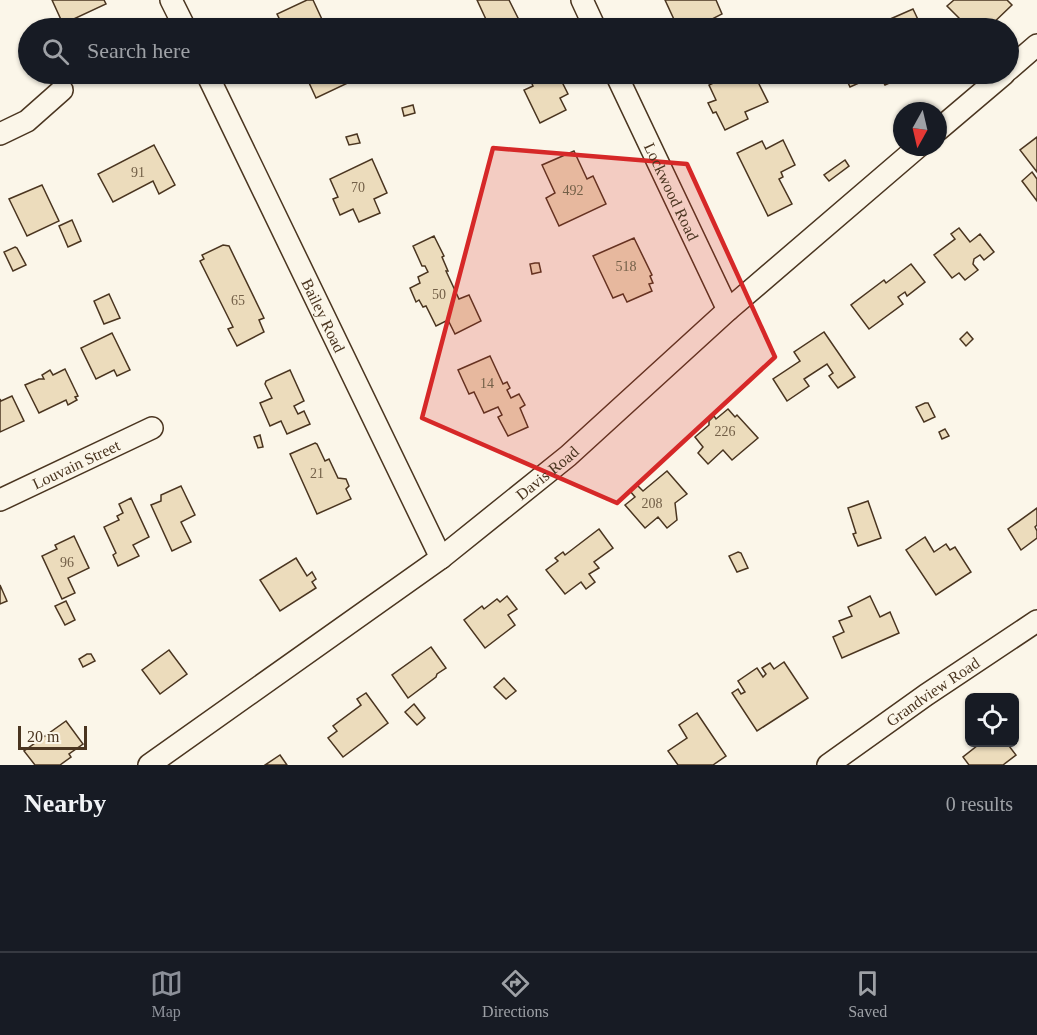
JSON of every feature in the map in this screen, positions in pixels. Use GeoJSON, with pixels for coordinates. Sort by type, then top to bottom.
{"type":"FeatureCollection","features":[{"type":"Feature","properties":{"kind":"street"},"geometry":{"type":"LineString","coordinates":[[171,0],[180,18]]}},
{"type":"Feature","properties":{"kind":"street"},"geometry":{"type":"LineString","coordinates":[[582,0],[590,18]]}},
{"type":"Feature","properties":{"kind":"street"},"geometry":{"type":"LineString","coordinates":[[1019,61],[1037,45]]}},
{"type":"Feature","properties":{"kind":"street","name":"Bailey Road"},"geometry":{"type":"LineString","coordinates":[[212,84],[441,558]]}},
{"type":"Feature","properties":{"kind":"street","name":"Lockwood Road"},"geometry":{"type":"LineString","coordinates":[[621,84],[728,310]]}},
{"type":"Feature","properties":{"kind":"street"},"geometry":{"type":"LineString","coordinates":[[947,122],[992,84]]}},
{"type":"Feature","properties":{"kind":"street"},"geometry":{"type":"LineString","coordinates":[[0,134],[27,122],[62,90]]}},
{"type":"Feature","properties":{"kind":"street","name":"Davis Road"},"geometry":{"type":"LineString","coordinates":[[149,765],[441,558],[568,456],[728,310],[908,156]]}},
{"type":"Feature","properties":{"kind":"street","name":"Louvain Street"},"geometry":{"type":"LineString","coordinates":[[0,500],[152,428]]}},
{"type":"Feature","properties":{"kind":"street","name":"Grandview Road"},"geometry":{"type":"LineString","coordinates":[[828,765],[926,695],[1037,621]]}},
{"type":"Feature","properties":{"kind":"highlighted area"},"geometry":{"type":"Polygon","coordinates":[[[493,148],[687,164],[775,357],[617,503],[422,418],[493,148]]]}},
{"type":"Feature","properties":{"kind":"building"},"geometry":{"type":"Polygon","coordinates":[[[52,0],[104,0],[106,4],[76,18],[60,18],[52,0]]]}},
{"type":"Feature","properties":{"kind":"building"},"geometry":{"type":"Polygon","coordinates":[[[307,0],[313,0],[321,18],[279,18],[277,14],[307,0]]]}},
{"type":"Feature","properties":{"kind":"building"},"geometry":{"type":"Polygon","coordinates":[[[477,0],[509,0],[518,18],[485,18],[477,0]]]}},
{"type":"Feature","properties":{"kind":"building"},"geometry":{"type":"Polygon","coordinates":[[[665,0],[716,0],[722,14],[714,18],[673,18],[665,0]]]}},
{"type":"Feature","properties":{"kind":"building"},"geometry":{"type":"Polygon","coordinates":[[[954,0],[1007,0],[1012,5],[998,18],[959,18],[947,6],[954,0]]]}},
{"type":"Feature","properties":{"kind":"building"},"geometry":{"type":"Polygon","coordinates":[[[913,9],[917,18],[893,18],[913,9]]]}},
{"type":"Feature","properties":{"kind":"building"},"geometry":{"type":"Polygon","coordinates":[[[310,84],[346,84],[316,98],[310,84]]]}},
{"type":"Feature","properties":{"kind":"building"},"geometry":{"type":"Polygon","coordinates":[[[532,84],[563,84],[568,94],[560,98],[566,110],[540,123],[524,90],[533,86],[532,84]]]}},
{"type":"Feature","properties":{"kind":"building"},"geometry":{"type":"Polygon","coordinates":[[[759,84],[768,102],[745,112],[748,119],[725,130],[716,112],[713,113],[708,103],[716,100],[709,85],[759,84]]]}},
{"type":"Feature","properties":{"kind":"building"},"geometry":{"type":"Polygon","coordinates":[[[413,105],[415,113],[404,116],[402,108],[413,105]]]}},
{"type":"Feature","properties":{"kind":"building"},"geometry":{"type":"Polygon","coordinates":[[[357,134],[360,143],[349,145],[346,137],[357,134]]]}},
{"type":"Feature","properties":{"kind":"building"},"geometry":{"type":"Polygon","coordinates":[[[1037,137],[1037,172],[1020,150],[1037,137]]]}},
{"type":"Feature","properties":{"kind":"building"},"geometry":{"type":"Polygon","coordinates":[[[783,140],[795,165],[781,172],[783,177],[779,179],[792,204],[768,216],[737,153],[762,141],[766,149],[783,140]]]}},
{"type":"Feature","properties":{"kind":"building"},"geometry":{"type":"Polygon","coordinates":[[[154,145],[175,185],[159,194],[153,181],[113,202],[98,174],[154,145]]]}},
{"type":"Feature","properties":{"kind":"building"},"geometry":{"type":"Polygon","coordinates":[[[574,151],[587,179],[593,176],[606,204],[559,226],[546,198],[555,193],[542,165],[574,151]]]}},
{"type":"Feature","properties":{"kind":"building"},"geometry":{"type":"Polygon","coordinates":[[[372,159],[387,193],[374,199],[380,213],[359,222],[353,209],[340,215],[333,199],[338,197],[330,179],[372,159]]]}},
{"type":"Feature","properties":{"kind":"building"},"geometry":{"type":"Polygon","coordinates":[[[845,160],[849,166],[829,181],[824,175],[845,160]]]}},
{"type":"Feature","properties":{"kind":"building"},"geometry":{"type":"Polygon","coordinates":[[[1032,172],[1037,179],[1037,201],[1022,181],[1032,172]]]}},
{"type":"Feature","properties":{"kind":"building"},"geometry":{"type":"Polygon","coordinates":[[[42,185],[59,221],[27,236],[9,199],[42,185]]]}},
{"type":"Feature","properties":{"kind":"building"},"geometry":{"type":"Polygon","coordinates":[[[72,220],[81,241],[68,247],[59,226],[72,220]]]}},
{"type":"Feature","properties":{"kind":"building"},"geometry":{"type":"Polygon","coordinates":[[[959,228],[970,242],[980,234],[994,252],[984,260],[980,255],[974,259],[973,264],[978,270],[965,280],[959,273],[952,278],[934,255],[955,239],[951,234],[959,228]]]}},
{"type":"Feature","properties":{"kind":"building"},"geometry":{"type":"Polygon","coordinates":[[[434,236],[444,256],[442,257],[448,271],[446,271],[459,299],[469,295],[481,321],[455,334],[448,320],[436,326],[426,306],[423,307],[419,300],[416,302],[410,288],[420,283],[418,277],[428,272],[425,266],[422,266],[413,246],[434,236]]]}},
{"type":"Feature","properties":{"kind":"building"},"geometry":{"type":"Polygon","coordinates":[[[634,238],[652,275],[650,276],[653,283],[649,284],[652,291],[627,302],[623,294],[613,298],[593,256],[634,238]]]}},
{"type":"Feature","properties":{"kind":"building"},"geometry":{"type":"Polygon","coordinates":[[[223,245],[229,246],[264,318],[259,320],[264,332],[237,346],[228,329],[233,327],[200,261],[204,259],[202,255],[223,245]]]}},
{"type":"Feature","properties":{"kind":"building"},"geometry":{"type":"Polygon","coordinates":[[[15,247],[26,265],[13,271],[4,252],[15,247]]]}},
{"type":"Feature","properties":{"kind":"building"},"geometry":{"type":"Polygon","coordinates":[[[539,263],[541,272],[532,274],[530,264],[539,263]]]}},
{"type":"Feature","properties":{"kind":"building"},"geometry":{"type":"Polygon","coordinates":[[[911,264],[925,282],[907,296],[905,292],[898,297],[903,304],[869,329],[851,305],[884,280],[886,283],[911,264]]]}},
{"type":"Feature","properties":{"kind":"building"},"geometry":{"type":"Polygon","coordinates":[[[109,294],[120,318],[104,324],[94,301],[109,294]]]}},
{"type":"Feature","properties":{"kind":"building"},"geometry":{"type":"Polygon","coordinates":[[[824,332],[855,377],[838,388],[829,376],[833,373],[827,364],[804,379],[809,386],[787,401],[773,379],[800,361],[794,352],[824,332]]]}},
{"type":"Feature","properties":{"kind":"building"},"geometry":{"type":"Polygon","coordinates":[[[967,332],[973,339],[966,346],[960,339],[967,332]]]}},
{"type":"Feature","properties":{"kind":"building"},"geometry":{"type":"Polygon","coordinates":[[[112,333],[130,370],[117,376],[114,370],[96,379],[81,348],[112,333]]]}},
{"type":"Feature","properties":{"kind":"building"},"geometry":{"type":"Polygon","coordinates":[[[490,356],[503,384],[507,382],[510,388],[507,390],[511,398],[519,394],[525,405],[520,408],[528,427],[508,436],[498,417],[502,415],[498,407],[484,413],[474,392],[469,394],[458,370],[490,356]]]}},
{"type":"Feature","properties":{"kind":"building"},"geometry":{"type":"Polygon","coordinates":[[[65,369],[78,396],[75,397],[77,400],[68,405],[66,400],[39,413],[25,385],[44,379],[42,375],[50,370],[53,375],[65,369]]]}},
{"type":"Feature","properties":{"kind":"building"},"geometry":{"type":"Polygon","coordinates":[[[290,370],[304,401],[294,406],[298,414],[304,411],[310,424],[287,434],[281,421],[270,426],[260,403],[272,398],[265,384],[266,381],[290,370]]]}},
{"type":"Feature","properties":{"kind":"building"},"geometry":{"type":"Polygon","coordinates":[[[12,396],[24,421],[0,432],[0,399],[1,401],[12,396]]]}},
{"type":"Feature","properties":{"kind":"building"},"geometry":{"type":"Polygon","coordinates":[[[928,403],[935,417],[924,422],[916,407],[928,403]]]}},
{"type":"Feature","properties":{"kind":"building"},"geometry":{"type":"Polygon","coordinates":[[[728,409],[735,417],[737,415],[758,438],[732,460],[723,450],[708,464],[698,453],[703,447],[695,437],[709,425],[709,421],[714,416],[716,419],[728,409]]]}},
{"type":"Feature","properties":{"kind":"building"},"geometry":{"type":"Polygon","coordinates":[[[945,429],[949,436],[942,439],[939,432],[945,429]]]}},
{"type":"Feature","properties":{"kind":"building"},"geometry":{"type":"Polygon","coordinates":[[[260,435],[263,447],[258,448],[254,437],[260,435]]]}},
{"type":"Feature","properties":{"kind":"building"},"geometry":{"type":"Polygon","coordinates":[[[315,443],[325,461],[329,459],[338,478],[346,479],[349,486],[346,489],[351,499],[317,514],[290,454],[315,443]]]}},
{"type":"Feature","properties":{"kind":"building"},"geometry":{"type":"Polygon","coordinates":[[[667,471],[687,494],[675,503],[677,520],[667,528],[658,517],[645,528],[625,505],[635,497],[630,491],[637,485],[643,491],[667,471]]]}},
{"type":"Feature","properties":{"kind":"building"},"geometry":{"type":"Polygon","coordinates":[[[181,486],[195,515],[181,522],[191,542],[172,551],[151,505],[161,501],[161,495],[181,486]]]}},
{"type":"Feature","properties":{"kind":"building"},"geometry":{"type":"Polygon","coordinates":[[[131,498],[149,537],[133,545],[139,556],[118,566],[113,555],[116,553],[104,527],[119,520],[117,516],[123,513],[119,504],[131,498]]]}},
{"type":"Feature","properties":{"kind":"building"},"geometry":{"type":"Polygon","coordinates":[[[868,501],[881,538],[858,546],[848,508],[868,501]]]}},
{"type":"Feature","properties":{"kind":"building"},"geometry":{"type":"Polygon","coordinates":[[[1037,508],[1035,527],[1037,538],[1021,550],[1008,529],[1037,508]]]}},
{"type":"Feature","properties":{"kind":"building"},"geometry":{"type":"Polygon","coordinates":[[[599,529],[613,548],[594,562],[599,568],[589,574],[595,582],[586,589],[581,582],[565,594],[546,570],[558,561],[555,558],[563,552],[565,555],[599,529]]]}},
{"type":"Feature","properties":{"kind":"building"},"geometry":{"type":"Polygon","coordinates":[[[74,536],[89,568],[68,578],[75,593],[62,599],[42,556],[57,549],[55,545],[74,536]]]}},
{"type":"Feature","properties":{"kind":"building"},"geometry":{"type":"Polygon","coordinates":[[[925,537],[934,552],[946,544],[950,550],[955,547],[971,572],[936,595],[906,550],[925,537]]]}},
{"type":"Feature","properties":{"kind":"building"},"geometry":{"type":"Polygon","coordinates":[[[741,553],[748,568],[737,572],[729,556],[741,553]]]}},
{"type":"Feature","properties":{"kind":"building"},"geometry":{"type":"Polygon","coordinates":[[[296,558],[307,576],[312,572],[316,579],[312,582],[316,588],[280,611],[260,580],[296,558]]]}},
{"type":"Feature","properties":{"kind":"building"},"geometry":{"type":"Polygon","coordinates":[[[0,585],[7,601],[0,604],[0,585]]]}},
{"type":"Feature","properties":{"kind":"building"},"geometry":{"type":"Polygon","coordinates":[[[507,596],[517,609],[508,615],[515,625],[485,648],[464,620],[482,606],[484,609],[497,599],[500,602],[507,596]]]}},
{"type":"Feature","properties":{"kind":"building"},"geometry":{"type":"Polygon","coordinates":[[[870,596],[880,617],[890,612],[899,633],[842,658],[833,637],[844,632],[839,621],[852,616],[848,607],[870,596]]]}},
{"type":"Feature","properties":{"kind":"building"},"geometry":{"type":"Polygon","coordinates":[[[66,601],[75,620],[65,625],[55,606],[66,601]]]}},
{"type":"Feature","properties":{"kind":"building"},"geometry":{"type":"Polygon","coordinates":[[[431,647],[446,668],[408,698],[392,675],[431,647]]]}},
{"type":"Feature","properties":{"kind":"building"},"geometry":{"type":"Polygon","coordinates":[[[169,650],[187,674],[160,694],[142,670],[169,650]]]}},
{"type":"Feature","properties":{"kind":"building"},"geometry":{"type":"Polygon","coordinates":[[[91,654],[95,661],[83,667],[79,659],[91,654]]]}},
{"type":"Feature","properties":{"kind":"building"},"geometry":{"type":"Polygon","coordinates":[[[784,662],[808,698],[757,731],[732,693],[738,689],[741,694],[745,692],[738,681],[757,668],[763,677],[766,674],[762,668],[770,663],[774,669],[784,662]]]}},
{"type":"Feature","properties":{"kind":"building"},"geometry":{"type":"Polygon","coordinates":[[[504,678],[516,691],[506,699],[494,687],[504,678]]]}},
{"type":"Feature","properties":{"kind":"building"},"geometry":{"type":"Polygon","coordinates":[[[366,693],[388,723],[343,757],[328,738],[337,731],[333,726],[361,705],[357,699],[366,693]]]}},
{"type":"Feature","properties":{"kind":"building"},"geometry":{"type":"Polygon","coordinates":[[[414,704],[425,718],[417,725],[405,712],[414,704]]]}},
{"type":"Feature","properties":{"kind":"building"},"geometry":{"type":"Polygon","coordinates":[[[697,713],[726,756],[713,765],[678,765],[668,751],[687,738],[679,725],[697,713]]]}},
{"type":"Feature","properties":{"kind":"building"},"geometry":{"type":"Polygon","coordinates":[[[66,721],[83,744],[69,754],[71,757],[60,765],[35,765],[24,751],[66,721]]]}},
{"type":"Feature","properties":{"kind":"building"},"geometry":{"type":"Polygon","coordinates":[[[976,747],[1010,747],[1016,755],[1003,765],[969,765],[963,757],[976,747]]]}},
{"type":"Feature","properties":{"kind":"building"},"geometry":{"type":"Polygon","coordinates":[[[280,755],[287,765],[265,765],[280,755]]]}}]}
